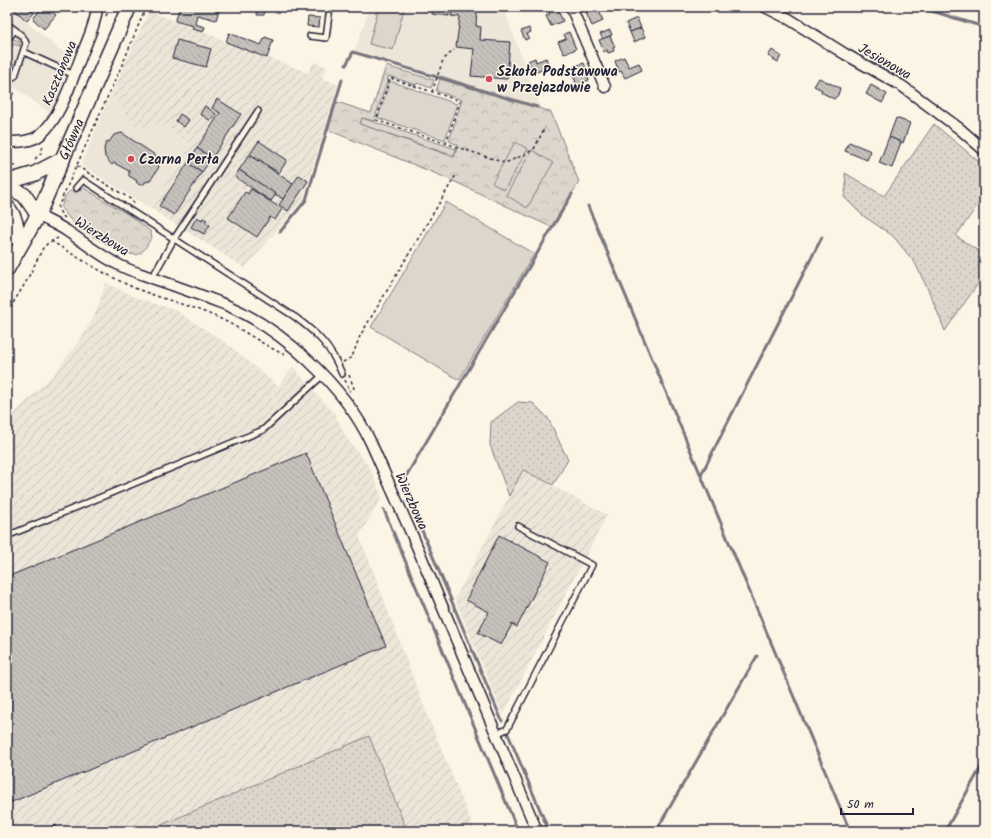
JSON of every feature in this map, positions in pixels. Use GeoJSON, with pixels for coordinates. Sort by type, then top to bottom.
{"type":"FeatureCollection","features":[{"type":"Feature","properties":{"kind":"main road","name":"Główna"},"geometry":{"type":"LineString","coordinates":[[7,269],[38,215],[129,7]]}},
{"type":"Feature","properties":{"kind":"main road"},"geometry":{"type":"LineString","coordinates":[[7,182],[34,174],[63,159]]}},
{"type":"Feature","properties":{"kind":"main road"},"geometry":{"type":"LineString","coordinates":[[7,186],[24,195],[38,215]]}},
{"type":"Feature","properties":{"kind":"main road"},"geometry":{"type":"LineString","coordinates":[[9,208],[23,214],[38,215]]}},
{"type":"Feature","properties":{"kind":"main road"},"geometry":{"type":"LineString","coordinates":[[9,208],[16,226],[20,246]]}},
{"type":"Feature","properties":{"kind":"street","name":"Kasztanowa"},"geometry":{"type":"LineString","coordinates":[[40,135],[50,124],[60,109],[94,23],[97,14],[97,7]]}},
{"type":"Feature","properties":{"kind":"street"},"geometry":{"type":"LineString","coordinates":[[571,7],[605,87]]}},
{"type":"Feature","properties":{"kind":"street","name":"Jesionowa"},"geometry":{"type":"LineString","coordinates":[[765,7],[902,86],[960,129],[984,150]]}},
{"type":"Feature","properties":{"kind":"street"},"geometry":{"type":"LineString","coordinates":[[7,142],[26,141],[40,135]]}},
{"type":"Feature","properties":{"kind":"street","name":"Wierzbowa"},"geometry":{"type":"LineString","coordinates":[[38,215],[66,230],[102,255],[121,266],[245,314],[273,331],[294,348],[323,376],[342,398],[365,430],[413,537],[538,831]]}},
{"type":"Feature","properties":{"kind":"lane"},"geometry":{"type":"LineString","coordinates":[[310,36],[326,38],[330,7]]}},
{"type":"Feature","properties":{"kind":"lane"},"geometry":{"type":"LineString","coordinates":[[7,24],[26,40],[24,52],[15,76],[11,78],[7,76]]}},
{"type":"Feature","properties":{"kind":"lane"},"geometry":{"type":"LineString","coordinates":[[7,40],[15,30]]}},
{"type":"Feature","properties":{"kind":"lane"},"geometry":{"type":"LineString","coordinates":[[24,52],[74,75]]}},
{"type":"Feature","properties":{"kind":"lane"},"geometry":{"type":"LineString","coordinates":[[152,278],[174,239],[258,111]]}},
{"type":"Feature","properties":{"kind":"lane"},"geometry":{"type":"LineString","coordinates":[[76,188],[83,180],[295,317],[313,330],[325,344],[338,364],[342,374]]}},
{"type":"Feature","properties":{"kind":"lane"},"geometry":{"type":"LineString","coordinates":[[7,536],[263,430],[323,376]]}},
{"type":"Feature","properties":{"kind":"lane"},"geometry":{"type":"LineString","coordinates":[[496,734],[507,729],[592,565],[518,526]]}},
{"type":"Feature","properties":{"kind":"path"},"geometry":{"type":"LineString","coordinates":[[66,219],[61,214],[58,207],[125,58],[146,7]]}},
{"type":"Feature","properties":{"kind":"path"},"geometry":{"type":"LineString","coordinates":[[432,92],[443,60],[454,50]]}},
{"type":"Feature","properties":{"kind":"path"},"geometry":{"type":"LineString","coordinates":[[446,143],[460,101],[390,78],[376,120],[505,163],[533,150],[545,127]]}},
{"type":"Feature","properties":{"kind":"path"},"geometry":{"type":"LineString","coordinates":[[31,164],[41,153],[44,141],[40,135]]}},
{"type":"Feature","properties":{"kind":"path"},"geometry":{"type":"LineString","coordinates":[[77,166],[132,200],[136,207]]}},
{"type":"Feature","properties":{"kind":"path"},"geometry":{"type":"LineString","coordinates":[[338,364],[352,357],[360,336],[456,175]]}},
{"type":"Feature","properties":{"kind":"path"},"geometry":{"type":"LineString","coordinates":[[7,313],[26,282],[43,248],[51,241],[61,237]]}},
{"type":"Feature","properties":{"kind":"path"},"geometry":{"type":"LineString","coordinates":[[51,241],[116,280],[158,297],[223,320],[271,349],[289,356]]}},
{"type":"Feature","properties":{"kind":"path"},"geometry":{"type":"LineString","coordinates":[[342,374],[350,390],[354,388]]}},
{"type":"Feature","properties":{"kind":"shaded area"},"geometry":{"type":"Polygon","coordinates":[[[8,7],[68,56],[62,70],[66,72],[58,102],[51,114],[7,82],[8,7]]]}},
{"type":"Feature","properties":{"kind":"shaded area","name":"Szkoła Podstawowa w Przejazdowie"},"geometry":{"type":"Polygon","coordinates":[[[370,7],[503,7],[541,108],[355,50],[370,7]]]}},
{"type":"Feature","properties":{"kind":"shaded area"},"geometry":{"type":"Polygon","coordinates":[[[149,11],[308,73],[314,62],[327,67],[322,78],[338,85],[303,199],[245,268],[150,208],[191,146],[161,123],[137,128],[111,94],[149,11]]]}},
{"type":"Feature","properties":{"kind":"shaded area"},"geometry":{"type":"Polygon","coordinates":[[[111,94],[137,127],[161,123],[191,146],[150,208],[81,165],[111,94]]]}},
{"type":"Feature","properties":{"kind":"shaded area"},"geometry":{"type":"Polygon","coordinates":[[[106,283],[133,296],[177,311],[229,345],[278,386],[293,367],[335,414],[346,437],[370,468],[382,497],[359,536],[426,712],[475,831],[407,831],[369,737],[147,831],[7,831],[7,420],[53,375],[79,341],[95,315],[106,283]]]}},
{"type":"Feature","properties":{"kind":"shaded area"},"geometry":{"type":"Polygon","coordinates":[[[523,470],[607,515],[503,715],[455,599],[523,470]]]}},
{"type":"Feature","properties":{"kind":"green space"},"geometry":{"type":"Polygon","coordinates":[[[379,7],[395,7],[404,9],[393,50],[369,44],[379,7]]]}},
{"type":"Feature","properties":{"kind":"green space"},"geometry":{"type":"Polygon","coordinates":[[[13,39],[19,41],[20,46],[13,44],[8,61],[15,64],[12,72],[10,73],[9,72],[13,67],[7,62],[7,58],[10,54],[7,52],[7,47],[13,39]]]}},
{"type":"Feature","properties":{"kind":"green space"},"geometry":{"type":"Polygon","coordinates":[[[386,66],[434,80],[431,88],[417,83],[416,85],[389,76],[374,121],[362,118],[360,124],[454,157],[458,145],[449,141],[462,100],[436,91],[441,76],[551,112],[579,182],[551,227],[449,179],[328,130],[337,102],[371,113],[386,66]]]}},
{"type":"Feature","properties":{"kind":"green space"},"geometry":{"type":"Polygon","coordinates":[[[390,81],[457,104],[445,140],[378,118],[390,81]]]}},
{"type":"Feature","properties":{"kind":"green space"},"geometry":{"type":"Polygon","coordinates":[[[362,118],[456,149],[454,156],[360,124],[362,118]]]}},
{"type":"Feature","properties":{"kind":"green space"},"geometry":{"type":"Polygon","coordinates":[[[934,124],[984,166],[984,196],[956,236],[984,255],[984,275],[945,331],[931,296],[915,263],[893,236],[862,215],[844,197],[846,188],[845,173],[884,196],[934,124]]]}},
{"type":"Feature","properties":{"kind":"green space"},"geometry":{"type":"Polygon","coordinates":[[[515,142],[528,149],[504,190],[492,183],[515,142]]]}},
{"type":"Feature","properties":{"kind":"green space"},"geometry":{"type":"Polygon","coordinates":[[[532,150],[553,163],[527,208],[506,195],[532,150]]]}},
{"type":"Feature","properties":{"kind":"green space"},"geometry":{"type":"Polygon","coordinates":[[[84,188],[135,219],[150,231],[152,237],[141,253],[126,253],[87,233],[73,223],[61,208],[66,195],[69,192],[74,190],[78,191],[84,188]]]}},
{"type":"Feature","properties":{"kind":"green space"},"geometry":{"type":"Polygon","coordinates":[[[446,202],[534,254],[459,380],[371,327],[446,202]]]}},
{"type":"Feature","properties":{"kind":"green space"},"geometry":{"type":"Polygon","coordinates":[[[518,402],[533,403],[548,418],[568,460],[553,485],[523,470],[509,496],[490,445],[491,422],[518,402]]]}},
{"type":"Feature","properties":{"kind":"green space"},"geometry":{"type":"Polygon","coordinates":[[[369,736],[407,831],[147,831],[369,736]]]}},
{"type":"Feature","properties":{"kind":"building"},"geometry":{"type":"Polygon","coordinates":[[[26,7],[34,13],[27,21],[12,8],[26,7]]]}},
{"type":"Feature","properties":{"kind":"building"},"geometry":{"type":"Polygon","coordinates":[[[42,7],[46,7],[56,15],[44,29],[33,19],[42,7]]]}},
{"type":"Feature","properties":{"kind":"building"},"geometry":{"type":"Polygon","coordinates":[[[180,7],[196,9],[197,7],[220,7],[216,20],[197,15],[195,24],[205,27],[203,32],[192,29],[193,26],[175,21],[180,7]]]}},
{"type":"Feature","properties":{"kind":"building"},"geometry":{"type":"Polygon","coordinates":[[[258,7],[270,7],[270,9],[265,8],[264,15],[257,15],[258,7]]]}},
{"type":"Feature","properties":{"kind":"building"},"geometry":{"type":"Polygon","coordinates":[[[433,7],[477,7],[476,26],[481,27],[480,40],[510,42],[507,79],[471,76],[474,49],[456,47],[460,17],[451,16],[452,13],[449,12],[449,16],[432,14],[433,7]]]}},
{"type":"Feature","properties":{"kind":"building"},"geometry":{"type":"Polygon","coordinates":[[[547,7],[560,7],[561,9],[558,11],[563,21],[551,26],[546,16],[550,14],[547,7]]]}},
{"type":"Feature","properties":{"kind":"building"},"geometry":{"type":"Polygon","coordinates":[[[598,8],[603,21],[592,26],[586,13],[598,8]]]}},
{"type":"Feature","properties":{"kind":"building"},"geometry":{"type":"Polygon","coordinates":[[[308,17],[320,18],[319,27],[307,26],[308,17]]]}},
{"type":"Feature","properties":{"kind":"building"},"geometry":{"type":"Polygon","coordinates":[[[637,18],[641,28],[630,32],[626,23],[637,18]]]}},
{"type":"Feature","properties":{"kind":"building"},"geometry":{"type":"Polygon","coordinates":[[[529,28],[531,32],[527,34],[529,38],[525,40],[521,31],[529,28]]]}},
{"type":"Feature","properties":{"kind":"building"},"geometry":{"type":"Polygon","coordinates":[[[641,28],[645,37],[634,42],[630,32],[641,28]]]}},
{"type":"Feature","properties":{"kind":"building"},"geometry":{"type":"Polygon","coordinates":[[[610,30],[612,35],[603,39],[600,34],[610,30]]]}},
{"type":"Feature","properties":{"kind":"building"},"geometry":{"type":"Polygon","coordinates":[[[569,32],[576,49],[564,54],[558,42],[566,39],[564,34],[569,32]]]}},
{"type":"Feature","properties":{"kind":"building"},"geometry":{"type":"Polygon","coordinates":[[[229,33],[261,45],[265,37],[273,40],[267,58],[226,42],[229,33]]]}},
{"type":"Feature","properties":{"kind":"building"},"geometry":{"type":"Polygon","coordinates":[[[610,36],[615,47],[613,48],[614,51],[608,53],[607,50],[604,52],[599,40],[610,36]]]}},
{"type":"Feature","properties":{"kind":"building"},"geometry":{"type":"Polygon","coordinates":[[[177,40],[211,49],[206,67],[172,58],[177,40]]]}},
{"type":"Feature","properties":{"kind":"building"},"geometry":{"type":"Polygon","coordinates":[[[772,50],[781,56],[778,62],[768,56],[772,50]]]}},
{"type":"Feature","properties":{"kind":"building"},"geometry":{"type":"Polygon","coordinates":[[[624,57],[629,67],[639,63],[642,70],[625,78],[621,71],[619,72],[615,61],[624,57]]]}},
{"type":"Feature","properties":{"kind":"building"},"geometry":{"type":"Polygon","coordinates":[[[535,58],[536,62],[546,58],[549,67],[532,74],[528,61],[535,58]]]}},
{"type":"Feature","properties":{"kind":"building"},"geometry":{"type":"Polygon","coordinates":[[[584,63],[586,68],[584,69],[589,80],[577,85],[572,73],[577,71],[575,66],[584,63]]]}},
{"type":"Feature","properties":{"kind":"building"},"geometry":{"type":"Polygon","coordinates":[[[819,78],[840,88],[838,95],[834,99],[821,92],[822,90],[814,86],[819,78]]]}},
{"type":"Feature","properties":{"kind":"building"},"geometry":{"type":"Polygon","coordinates":[[[871,85],[887,94],[882,103],[866,94],[871,85]]]}},
{"type":"Feature","properties":{"kind":"building"},"geometry":{"type":"Polygon","coordinates":[[[7,88],[14,92],[7,107],[7,88]]]}},
{"type":"Feature","properties":{"kind":"building"},"geometry":{"type":"Polygon","coordinates":[[[217,99],[241,114],[212,158],[197,148],[220,113],[212,108],[217,99]]]}},
{"type":"Feature","properties":{"kind":"building"},"geometry":{"type":"Polygon","coordinates":[[[205,106],[216,114],[211,121],[200,114],[205,106]]]}},
{"type":"Feature","properties":{"kind":"building"},"geometry":{"type":"Polygon","coordinates":[[[180,114],[189,120],[184,127],[176,121],[180,114]]]}},
{"type":"Feature","properties":{"kind":"building"},"geometry":{"type":"Polygon","coordinates":[[[896,118],[910,123],[903,143],[889,137],[896,118]]]}},
{"type":"Feature","properties":{"kind":"building","name":"Czarna Perła"},"geometry":{"type":"Polygon","coordinates":[[[122,133],[155,155],[159,167],[150,181],[140,185],[136,180],[129,176],[129,171],[114,163],[112,165],[105,157],[104,148],[107,141],[109,142],[114,135],[122,133]]]}},
{"type":"Feature","properties":{"kind":"building"},"geometry":{"type":"Polygon","coordinates":[[[889,137],[901,142],[892,168],[879,163],[889,137]]]}},
{"type":"Feature","properties":{"kind":"building"},"geometry":{"type":"Polygon","coordinates":[[[259,141],[287,160],[279,173],[250,154],[259,141]]]}},
{"type":"Feature","properties":{"kind":"building"},"geometry":{"type":"Polygon","coordinates":[[[849,142],[871,151],[867,160],[845,151],[849,142]]]}},
{"type":"Feature","properties":{"kind":"building"},"geometry":{"type":"Polygon","coordinates":[[[197,148],[212,158],[202,172],[188,163],[197,148]]]}},
{"type":"Feature","properties":{"kind":"building"},"geometry":{"type":"Polygon","coordinates":[[[249,155],[258,161],[263,162],[262,163],[293,184],[283,199],[239,170],[249,155]]]}},
{"type":"Feature","properties":{"kind":"building"},"geometry":{"type":"Polygon","coordinates":[[[188,163],[202,172],[174,215],[159,206],[188,163]]]}},
{"type":"Feature","properties":{"kind":"building"},"geometry":{"type":"Polygon","coordinates":[[[239,170],[276,194],[271,201],[235,177],[239,170]]]}},
{"type":"Feature","properties":{"kind":"building"},"geometry":{"type":"Polygon","coordinates":[[[299,175],[308,181],[288,211],[279,205],[299,175]]]}},
{"type":"Feature","properties":{"kind":"building"},"geometry":{"type":"Polygon","coordinates":[[[251,189],[282,209],[275,220],[270,217],[257,237],[228,218],[245,192],[248,194],[251,189]]]}},
{"type":"Feature","properties":{"kind":"building"},"geometry":{"type":"Polygon","coordinates":[[[197,217],[202,220],[203,218],[207,220],[205,222],[210,225],[204,234],[191,227],[197,217]]]}},
{"type":"Feature","properties":{"kind":"building"},"geometry":{"type":"Polygon","coordinates":[[[306,453],[386,646],[7,804],[7,577],[306,453]]]}},
{"type":"Feature","properties":{"kind":"building"},"geometry":{"type":"Polygon","coordinates":[[[499,535],[550,562],[517,627],[512,624],[501,645],[478,633],[489,612],[466,600],[499,535]]]}},
{"type":"Feature","properties":{"kind":"waterway"},"geometry":{"type":"LineString","coordinates":[[919,7],[984,27]]}},
{"type":"Feature","properties":{"kind":"waterway"},"geometry":{"type":"LineString","coordinates":[[346,65],[353,52],[537,107]]}},
{"type":"Feature","properties":{"kind":"waterway"},"geometry":{"type":"LineString","coordinates":[[280,232],[306,200],[342,80]]}},
{"type":"Feature","properties":{"kind":"waterway"},"geometry":{"type":"LineString","coordinates":[[502,721],[402,483],[572,194]]}},
{"type":"Feature","properties":{"kind":"waterway"},"geometry":{"type":"LineString","coordinates":[[588,206],[850,831]]}},
{"type":"Feature","properties":{"kind":"waterway"},"geometry":{"type":"LineString","coordinates":[[701,475],[822,237]]}},
{"type":"Feature","properties":{"kind":"waterway"},"geometry":{"type":"LineString","coordinates":[[384,510],[518,831]]}},
{"type":"Feature","properties":{"kind":"waterway"},"geometry":{"type":"LineString","coordinates":[[656,831],[757,656]]}},
{"type":"Feature","properties":{"kind":"waterway"},"geometry":{"type":"LineString","coordinates":[[508,734],[549,831]]}},
{"type":"Feature","properties":{"kind":"waterway"},"geometry":{"type":"LineString","coordinates":[[945,831],[984,762]]}},
{"type":"Feature","properties":{"kind":"place","name":"Szkoła Podstawowa w Przejazdowie"},"geometry":{"type":"Point","coordinates":[489,79]}},
{"type":"Feature","properties":{"kind":"place","name":"Czarna Perła"},"geometry":{"type":"Point","coordinates":[131,159]}}]}
